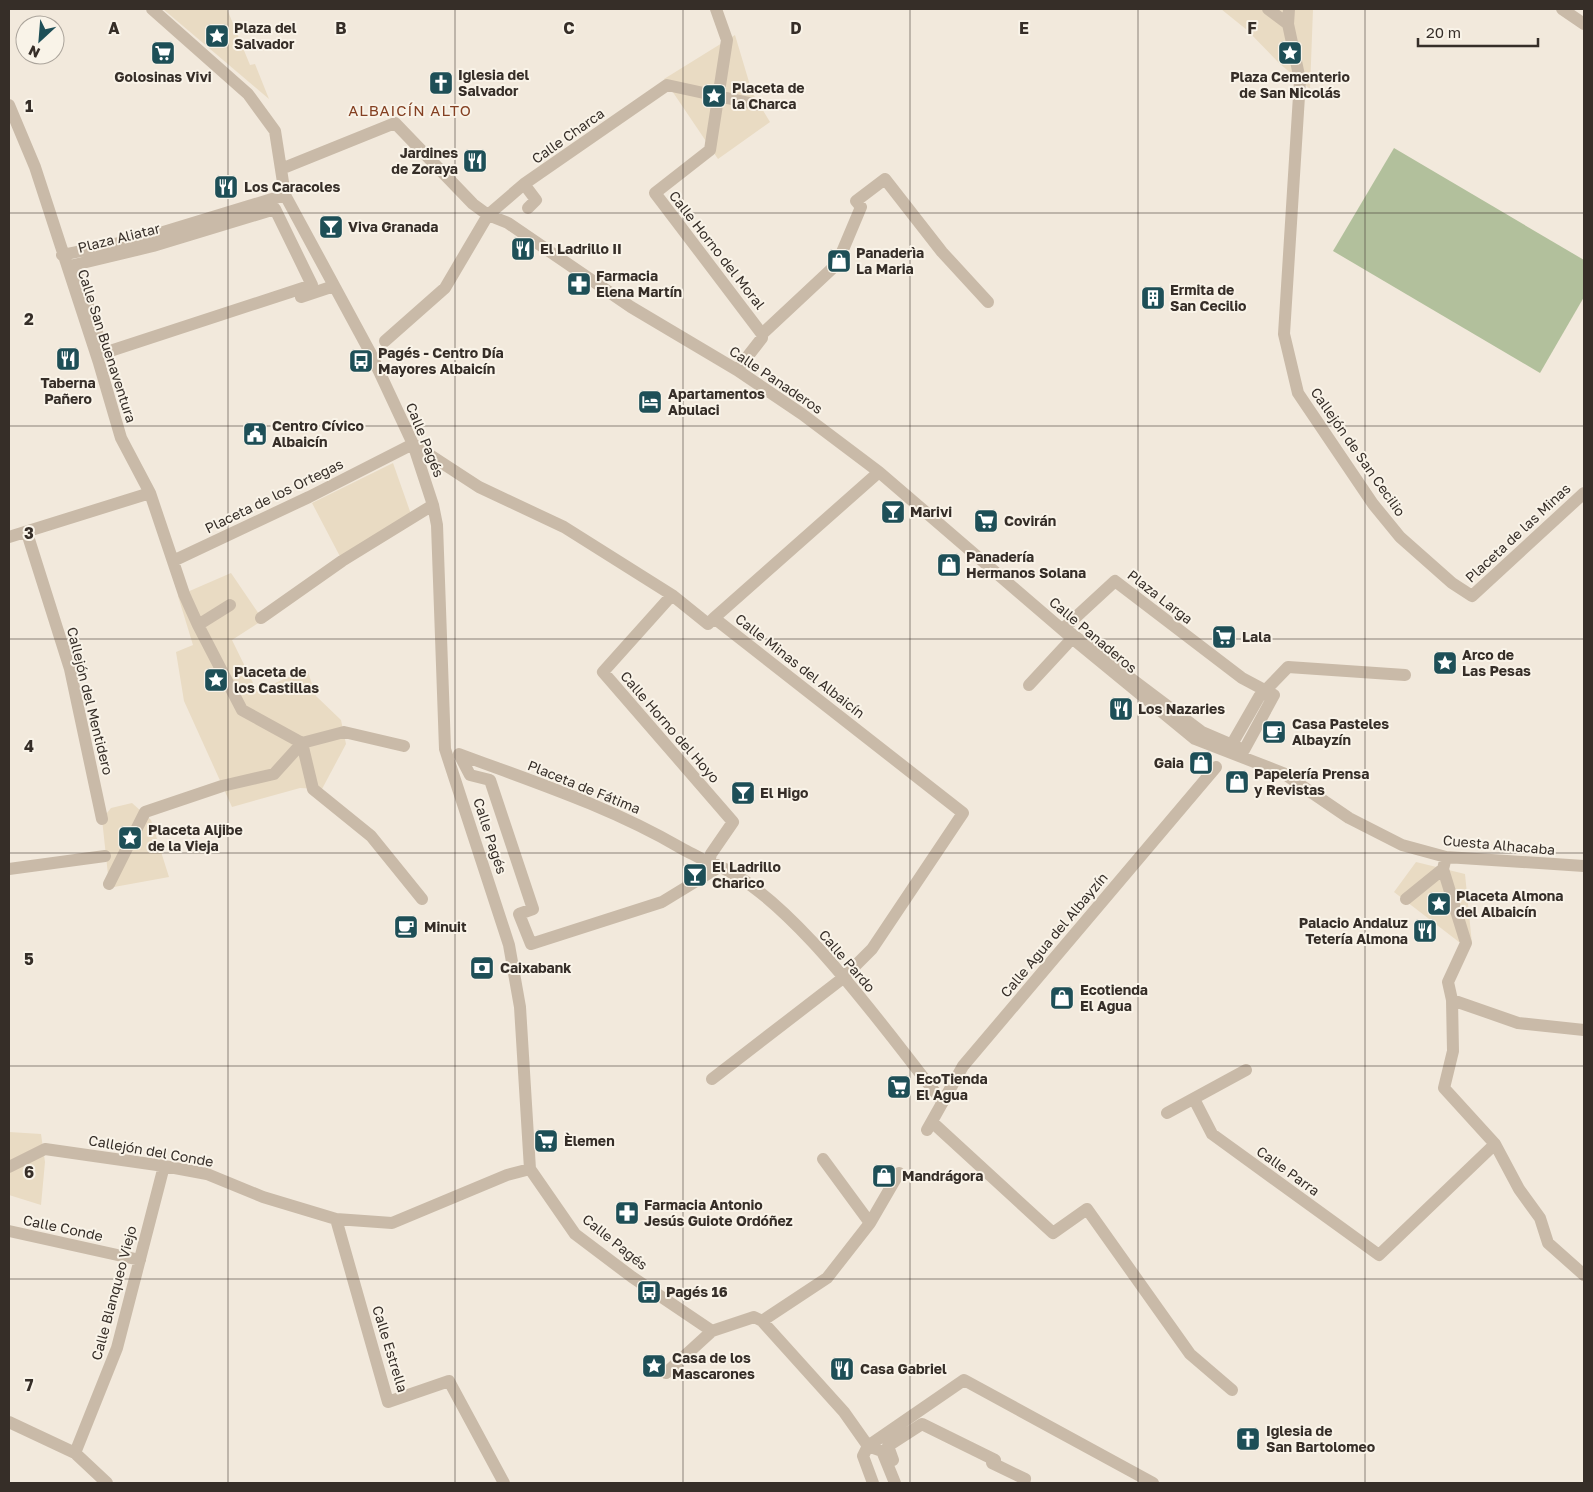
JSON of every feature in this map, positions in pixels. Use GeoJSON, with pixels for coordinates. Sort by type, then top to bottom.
{"type":"FeatureCollection","features":[{"type":"Feature","properties":{"kind":"street"},"geometry":{"type":"LineString","coordinates":[[99,362],[334,286],[285,195],[275,131],[248,94],[152,9]]}},
{"type":"Feature","properties":{"kind":"street"},"geometry":{"type":"LineString","coordinates":[[716,9],[726,40],[718,96],[759,105]]}},
{"type":"Feature","properties":{"kind":"street"},"geometry":{"type":"LineString","coordinates":[[1268,9],[1288,24]]}},
{"type":"Feature","properties":{"kind":"street"},"geometry":{"type":"LineString","coordinates":[[1288,9],[1288,24]]}},
{"type":"Feature","properties":{"kind":"street"},"geometry":{"type":"LineString","coordinates":[[1562,9],[1584,24]]}},
{"type":"Feature","properties":{"kind":"street"},"geometry":{"type":"LineString","coordinates":[[1575,9],[1584,15]]}},
{"type":"Feature","properties":{"kind":"street","name":"Callejón de San Cecilio"},"geometry":{"type":"LineString","coordinates":[[1288,24],[1300,80],[1284,334],[1298,393],[1373,504],[1400,537],[1452,583],[1472,596]]}},
{"type":"Feature","properties":{"kind":"street","name":"Calle Charca"},"geometry":{"type":"LineString","coordinates":[[385,341],[445,288],[488,215],[524,184],[668,85],[718,96]]}},
{"type":"Feature","properties":{"kind":"street","name":"Calle Horno del Moral"},"geometry":{"type":"LineString","coordinates":[[718,96],[710,150],[654,193],[762,334]]}},
{"type":"Feature","properties":{"kind":"street","name":"Calle San Buenaventura"},"geometry":{"type":"LineString","coordinates":[[9,105],[34,167],[99,362],[121,438],[150,493],[184,594],[198,625]]}},
{"type":"Feature","properties":{"kind":"street","name":"Calle Panaderos"},"geometry":{"type":"LineString","coordinates":[[281,169],[395,123],[473,204],[488,215],[508,223],[631,307],[737,370],[802,414],[879,472],[1072,638],[1195,738],[1230,748]]}},
{"type":"Feature","properties":{"kind":"street","name":"Calle Horno del Moral"},"geometry":{"type":"LineString","coordinates":[[737,370],[762,338],[762,334],[837,264],[861,207],[856,201],[884,179],[942,252],[988,302]]}},
{"type":"Feature","properties":{"kind":"street"},"geometry":{"type":"LineString","coordinates":[[524,184],[536,200],[528,208]]}},
{"type":"Feature","properties":{"kind":"street","name":"Plaza Aliatar"},"geometry":{"type":"LineString","coordinates":[[62,255],[147,237],[285,195]]}},
{"type":"Feature","properties":{"kind":"street","name":"Plaza Aliatar"},"geometry":{"type":"LineString","coordinates":[[275,209],[312,285],[104,353],[74,265],[153,246],[275,209]]}},
{"type":"Feature","properties":{"kind":"street","name":"Calle Pagés"},"geometry":{"type":"LineString","coordinates":[[334,286],[370,352],[413,444],[433,505],[437,525],[445,749],[508,945],[520,1007],[530,1169],[575,1234],[632,1277],[712,1331]]}},
{"type":"Feature","properties":{"kind":"street","name":"Placeta de los Ortegas"},"geometry":{"type":"LineString","coordinates":[[173,561],[309,498],[413,444]]}},
{"type":"Feature","properties":{"kind":"street","name":"Calle Minas del Albaicín"},"geometry":{"type":"LineString","coordinates":[[413,444],[479,487],[564,527],[672,595],[708,624],[714,618],[963,813],[872,949],[843,978]]}},
{"type":"Feature","properties":{"kind":"street"},"geometry":{"type":"LineString","coordinates":[[714,618],[879,472]]}},
{"type":"Feature","properties":{"kind":"street"},"geometry":{"type":"LineString","coordinates":[[9,537],[27,533],[150,493]]}},
{"type":"Feature","properties":{"kind":"street","name":"Placeta de las Minas"},"geometry":{"type":"LineString","coordinates":[[1472,596],[1584,493]]}},
{"type":"Feature","properties":{"kind":"street"},"geometry":{"type":"LineString","coordinates":[[261,618],[342,561],[433,505]]}},
{"type":"Feature","properties":{"kind":"street","name":"Callejón del Mentidero"},"geometry":{"type":"LineString","coordinates":[[27,533],[70,669],[102,819]]}},
{"type":"Feature","properties":{"kind":"street","name":"Plaza Larga"},"geometry":{"type":"LineString","coordinates":[[1230,748],[1202,732],[1064,628],[1115,580],[1242,678],[1265,690]]}},
{"type":"Feature","properties":{"kind":"street","name":"Calle Horno del Hoyo"},"geometry":{"type":"LineString","coordinates":[[672,595],[603,672],[733,822],[711,854],[709,862]]}},
{"type":"Feature","properties":{"kind":"street"},"geometry":{"type":"LineString","coordinates":[[230,606],[198,625],[242,710],[302,743],[313,789],[372,836],[422,899]]}},
{"type":"Feature","properties":{"kind":"street"},"geometry":{"type":"LineString","coordinates":[[1029,685],[1067,644]]}},
{"type":"Feature","properties":{"kind":"street"},"geometry":{"type":"LineString","coordinates":[[1230,748],[1244,750],[1274,695],[1265,690],[1288,667],[1405,675]]}},
{"type":"Feature","properties":{"kind":"street"},"geometry":{"type":"LineString","coordinates":[[109,884],[145,812],[222,786],[274,774],[302,743],[344,732],[404,746]]}},
{"type":"Feature","properties":{"kind":"street","name":"Cuesta Alhacaba"},"geometry":{"type":"LineString","coordinates":[[1230,748],[1283,773],[1349,818],[1402,845],[1445,863],[1584,866]]}},
{"type":"Feature","properties":{"kind":"street","name":"Placeta de Fátima"},"geometry":{"type":"LineString","coordinates":[[459,754],[595,805],[656,833],[709,862],[716,870],[662,902],[530,944],[519,914],[533,909],[490,780],[470,775],[459,754]]}},
{"type":"Feature","properties":{"kind":"street","name":"Calle Agua del Albayzín"},"geometry":{"type":"LineString","coordinates":[[1216,767],[963,1066],[930,1126],[1053,1233],[1087,1209],[1190,1354],[1232,1390]]}},
{"type":"Feature","properties":{"kind":"street"},"geometry":{"type":"LineString","coordinates":[[9,869],[105,856]]}},
{"type":"Feature","properties":{"kind":"street","name":"Calle Pardo"},"geometry":{"type":"LineString","coordinates":[[709,862],[725,868],[757,891],[794,923],[843,978],[942,1102]]}},
{"type":"Feature","properties":{"kind":"street"},"geometry":{"type":"LineString","coordinates":[[1406,900],[1445,863],[1466,943],[1448,982],[1452,1000],[1453,1051],[1444,1088],[1495,1144],[1519,1189],[1540,1218],[1548,1243],[1584,1275]]}},
{"type":"Feature","properties":{"kind":"street"},"geometry":{"type":"LineString","coordinates":[[712,1079],[843,978]]}},
{"type":"Feature","properties":{"kind":"street"},"geometry":{"type":"LineString","coordinates":[[1452,1000],[1518,1023],[1584,1030]]}},
{"type":"Feature","properties":{"kind":"street"},"geometry":{"type":"LineString","coordinates":[[1168,1113],[1246,1070]]}},
{"type":"Feature","properties":{"kind":"street","name":"Calle Parra"},"geometry":{"type":"LineString","coordinates":[[1194,1099],[1212,1134],[1379,1255],[1495,1144]]}},
{"type":"Feature","properties":{"kind":"street","name":"Callejón del Conde"},"geometry":{"type":"LineString","coordinates":[[9,1167],[45,1149],[164,1166],[207,1174],[263,1197],[336,1218],[392,1224],[507,1175],[530,1169]]}},
{"type":"Feature","properties":{"kind":"street"},"geometry":{"type":"LineString","coordinates":[[823,1159],[870,1223]]}},
{"type":"Feature","properties":{"kind":"street","name":"Calle Blanqueo Viejo"},"geometry":{"type":"LineString","coordinates":[[75,1453],[117,1348],[164,1166]]}},
{"type":"Feature","properties":{"kind":"street"},"geometry":{"type":"LineString","coordinates":[[762,1321],[827,1278],[870,1223],[900,1173]]}},
{"type":"Feature","properties":{"kind":"street","name":"Calle Estrella"},"geometry":{"type":"LineString","coordinates":[[336,1218],[388,1402],[449,1381],[504,1483]]}},
{"type":"Feature","properties":{"kind":"street","name":"Calle Conde"},"geometry":{"type":"LineString","coordinates":[[9,1231],[140,1260]]}},
{"type":"Feature","properties":{"kind":"street"},"geometry":{"type":"LineString","coordinates":[[666,1373],[712,1331],[754,1317],[762,1321],[844,1412],[868,1446],[882,1451],[894,1483]]}},
{"type":"Feature","properties":{"kind":"street"},"geometry":{"type":"LineString","coordinates":[[873,1483],[862,1456],[868,1446],[964,1380],[1153,1483]]}},
{"type":"Feature","properties":{"kind":"street"},"geometry":{"type":"LineString","coordinates":[[9,1422],[75,1453],[107,1483]]}},
{"type":"Feature","properties":{"kind":"street"},"geometry":{"type":"LineString","coordinates":[[903,1483],[888,1446],[922,1424],[995,1460],[992,1463],[1025,1480],[1024,1483]]}},
{"type":"Feature","properties":{"kind":"green space"},"geometry":{"type":"Polygon","coordinates":[[[1394,148],[1584,260],[1584,297],[1540,373],[1333,251],[1394,148]]]}},
{"type":"Feature","properties":{"kind":"shaded area","name":"Plaza del Salvador"},"geometry":{"type":"Polygon","coordinates":[[[163,9],[227,9],[250,65],[255,64],[269,99],[163,9]]]}},
{"type":"Feature","properties":{"kind":"shaded area","name":"Plaza Cementerio de San Nicolás"},"geometry":{"type":"Polygon","coordinates":[[[1221,9],[1313,9],[1310,89],[1280,64],[1247,30],[1221,9]]]}},
{"type":"Feature","properties":{"kind":"shaded area","name":"Placeta de la Charca"},"geometry":{"type":"Polygon","coordinates":[[[735,35],[752,92],[770,122],[718,159],[664,79],[735,35]]]}},
{"type":"Feature","properties":{"kind":"shaded area"},"geometry":{"type":"Polygon","coordinates":[[[393,463],[412,517],[345,566],[312,503],[393,463]]]}},
{"type":"Feature","properties":{"kind":"shaded area","name":"Placeta de los Castillas"},"geometry":{"type":"Polygon","coordinates":[[[231,573],[263,620],[232,640],[257,691],[307,669],[316,696],[341,720],[346,744],[322,789],[300,788],[232,807],[184,701],[176,652],[193,645],[178,596],[231,573]]]}},
{"type":"Feature","properties":{"kind":"shaded area","name":"Placeta Aljibe de la Vieja"},"geometry":{"type":"Polygon","coordinates":[[[132,803],[151,820],[169,877],[114,887],[109,884],[102,819],[111,808],[132,803]]]}},
{"type":"Feature","properties":{"kind":"shaded area","name":"Placeta Almona del Albaicín"},"geometry":{"type":"Polygon","coordinates":[[[1416,862],[1465,874],[1472,944],[1459,942],[1394,892],[1416,862]]]}},
{"type":"Feature","properties":{"kind":"shaded area"},"geometry":{"type":"Polygon","coordinates":[[[9,1132],[41,1134],[45,1162],[41,1205],[9,1195],[9,1132]]]}},
{"type":"Feature","properties":{"kind":"place","name":"Plaza del Salvador"},"geometry":{"type":"Point","coordinates":[217,36]}},
{"type":"Feature","properties":{"kind":"place","name":"Golosinas Vivi"},"geometry":{"type":"Point","coordinates":[163,53]}},
{"type":"Feature","properties":{"kind":"place","name":"Plaza Cementerio de San Nicolás"},"geometry":{"type":"Point","coordinates":[1290,53]}},
{"type":"Feature","properties":{"kind":"place","name":"Iglesia del Salvador"},"geometry":{"type":"Point","coordinates":[441,83]}},
{"type":"Feature","properties":{"kind":"place","name":"Placeta de la Charca"},"geometry":{"type":"Point","coordinates":[714,96]}},
{"type":"Feature","properties":{"kind":"place","name":"Jardines de Zoraya"},"geometry":{"type":"Point","coordinates":[475,161]}},
{"type":"Feature","properties":{"kind":"place","name":"Los Caracoles"},"geometry":{"type":"Point","coordinates":[226,187]}},
{"type":"Feature","properties":{"kind":"place","name":"Viva Granada"},"geometry":{"type":"Point","coordinates":[331,227]}},
{"type":"Feature","properties":{"kind":"place","name":"El Ladrillo II"},"geometry":{"type":"Point","coordinates":[523,249]}},
{"type":"Feature","properties":{"kind":"place","name":"Panaderìa La Maria"},"geometry":{"type":"Point","coordinates":[839,261]}},
{"type":"Feature","properties":{"kind":"place","name":"Farmacia Elena Martín"},"geometry":{"type":"Point","coordinates":[579,284]}},
{"type":"Feature","properties":{"kind":"place","name":"Ermita de San Cecilio"},"geometry":{"type":"Point","coordinates":[1153,298]}},
{"type":"Feature","properties":{"kind":"place","name":"Taberna Pañero"},"geometry":{"type":"Point","coordinates":[68,359]}},
{"type":"Feature","properties":{"kind":"place","name":"Pagés - Centro Día Mayores Albaicín"},"geometry":{"type":"Point","coordinates":[361,361]}},
{"type":"Feature","properties":{"kind":"place","name":"Apartamentos Abulaci"},"geometry":{"type":"Point","coordinates":[650,402]}},
{"type":"Feature","properties":{"kind":"place","name":"Centro Cívico Albaicín"},"geometry":{"type":"Point","coordinates":[255,434]}},
{"type":"Feature","properties":{"kind":"place","name":"Marivi"},"geometry":{"type":"Point","coordinates":[893,512]}},
{"type":"Feature","properties":{"kind":"place","name":"Covirán"},"geometry":{"type":"Point","coordinates":[986,521]}},
{"type":"Feature","properties":{"kind":"place","name":"Panadería Hermanos Solana"},"geometry":{"type":"Point","coordinates":[949,565]}},
{"type":"Feature","properties":{"kind":"place","name":"Lala"},"geometry":{"type":"Point","coordinates":[1224,637]}},
{"type":"Feature","properties":{"kind":"place","name":"Arco de Las Pesas"},"geometry":{"type":"Point","coordinates":[1445,663]}},
{"type":"Feature","properties":{"kind":"place","name":"Placeta de los Castillas"},"geometry":{"type":"Point","coordinates":[216,680]}},
{"type":"Feature","properties":{"kind":"place","name":"Los Nazaries"},"geometry":{"type":"Point","coordinates":[1121,709]}},
{"type":"Feature","properties":{"kind":"place","name":"Casa Pasteles Albayzín"},"geometry":{"type":"Point","coordinates":[1274,732]}},
{"type":"Feature","properties":{"kind":"place","name":"Gaia"},"geometry":{"type":"Point","coordinates":[1201,763]}},
{"type":"Feature","properties":{"kind":"place","name":"Papelería Prensa y Revistas"},"geometry":{"type":"Point","coordinates":[1237,782]}},
{"type":"Feature","properties":{"kind":"place","name":"El Higo"},"geometry":{"type":"Point","coordinates":[743,793]}},
{"type":"Feature","properties":{"kind":"place","name":"Placeta Aljibe de la Vieja"},"geometry":{"type":"Point","coordinates":[130,838]}},
{"type":"Feature","properties":{"kind":"place","name":"El Ladrillo Charico"},"geometry":{"type":"Point","coordinates":[695,875]}},
{"type":"Feature","properties":{"kind":"place","name":"Placeta Almona del Albaicín"},"geometry":{"type":"Point","coordinates":[1439,904]}},
{"type":"Feature","properties":{"kind":"place","name":"Minuit"},"geometry":{"type":"Point","coordinates":[406,927]}},
{"type":"Feature","properties":{"kind":"place","name":"Palacio Andaluz Tetería Almona"},"geometry":{"type":"Point","coordinates":[1425,931]}},
{"type":"Feature","properties":{"kind":"place","name":"Caixabank"},"geometry":{"type":"Point","coordinates":[482,968]}},
{"type":"Feature","properties":{"kind":"place","name":"Ecotienda El Agua"},"geometry":{"type":"Point","coordinates":[1062,998]}},
{"type":"Feature","properties":{"kind":"place","name":"EcoTienda El Agua"},"geometry":{"type":"Point","coordinates":[899,1087]}},
{"type":"Feature","properties":{"kind":"place","name":"Èlemen"},"geometry":{"type":"Point","coordinates":[546,1141]}},
{"type":"Feature","properties":{"kind":"place","name":"Mandrágora"},"geometry":{"type":"Point","coordinates":[884,1176]}},
{"type":"Feature","properties":{"kind":"place","name":"Farmacia Antonio Jesús Guiote Ordóñez"},"geometry":{"type":"Point","coordinates":[627,1213]}},
{"type":"Feature","properties":{"kind":"place","name":"Pagés 16"},"geometry":{"type":"Point","coordinates":[649,1292]}},
{"type":"Feature","properties":{"kind":"place","name":"Casa de los Mascarones"},"geometry":{"type":"Point","coordinates":[654,1366]}},
{"type":"Feature","properties":{"kind":"place","name":"Casa Gabriel"},"geometry":{"type":"Point","coordinates":[842,1369]}},
{"type":"Feature","properties":{"kind":"place","name":"Iglesia de San Bartolomeo"},"geometry":{"type":"Point","coordinates":[1248,1439]}},
{"type":"Feature","properties":{"kind":"district","name":"ALBAICÍN ALTO"},"geometry":{"type":"Point","coordinates":[410,111]}}]}
